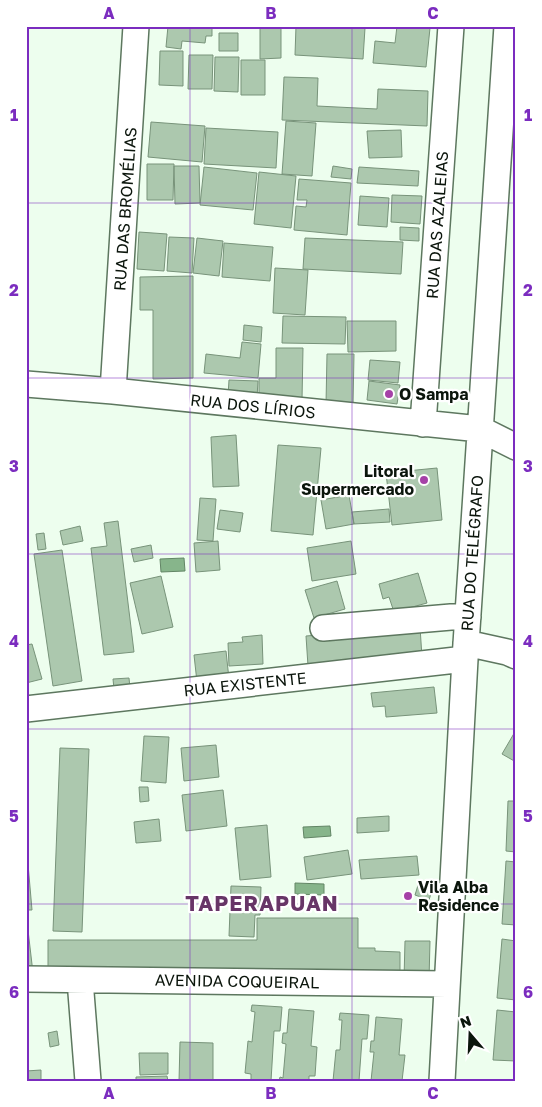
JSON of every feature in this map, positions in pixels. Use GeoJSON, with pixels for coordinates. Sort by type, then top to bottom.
{"type":"FeatureCollection","features":[{"type":"Feature","properties":{"kind":"street","name":"RUA DAS BROMÉLIAS"},"geometry":{"type":"LineString","coordinates":[[113,391],[136,26]]}},
{"type":"Feature","properties":{"kind":"street","name":"RUA DAS AZALEIAS"},"geometry":{"type":"LineString","coordinates":[[423,424],[451,26]]}},
{"type":"Feature","properties":{"kind":"street","name":"RUA DO TELÉGRAFO"},"geometry":{"type":"LineString","coordinates":[[442,1081],[465,651],[507,26]]}},
{"type":"Feature","properties":{"kind":"street","name":"RUA DOS LÍRIOS"},"geometry":{"type":"LineString","coordinates":[[26,384],[113,391],[480,429]]}},
{"type":"Feature","properties":{"kind":"street"},"geometry":{"type":"LineString","coordinates":[[480,429],[516,447]]}},
{"type":"Feature","properties":{"kind":"street"},"geometry":{"type":"LineString","coordinates":[[323,628],[468,617]]}},
{"type":"Feature","properties":{"kind":"street","name":"RUA EXISTENTE"},"geometry":{"type":"LineString","coordinates":[[26,709],[465,651],[507,652],[516,656]]}},
{"type":"Feature","properties":{"kind":"street","name":"AVENIDA COQUEIRAL"},"geometry":{"type":"LineString","coordinates":[[26,979],[448,984]]}},
{"type":"Feature","properties":{"kind":"street"},"geometry":{"type":"LineString","coordinates":[[80,980],[88,1081]]}},
{"type":"Feature","properties":{"kind":"shaded area"},"geometry":{"type":"Polygon","coordinates":[[[184,558],[185,571],[161,572],[160,559],[184,558]]]}},
{"type":"Feature","properties":{"kind":"shaded area"},"geometry":{"type":"Polygon","coordinates":[[[330,826],[331,836],[304,838],[303,827],[330,826]]]}},
{"type":"Feature","properties":{"kind":"shaded area"},"geometry":{"type":"Polygon","coordinates":[[[295,883],[324,884],[324,895],[295,894],[295,883]]]}},
{"type":"Feature","properties":{"kind":"building"},"geometry":{"type":"Polygon","coordinates":[[[168,26],[212,26],[212,36],[206,36],[205,43],[182,41],[181,49],[166,47],[168,26]]]}},
{"type":"Feature","properties":{"kind":"building"},"geometry":{"type":"Polygon","coordinates":[[[260,26],[281,26],[281,58],[260,59],[260,26]]]}},
{"type":"Feature","properties":{"kind":"building"},"geometry":{"type":"Polygon","coordinates":[[[296,26],[365,28],[363,59],[295,55],[296,26]]]}},
{"type":"Feature","properties":{"kind":"building"},"geometry":{"type":"Polygon","coordinates":[[[397,26],[430,28],[426,67],[373,63],[375,41],[395,43],[397,26]]]}},
{"type":"Feature","properties":{"kind":"building"},"geometry":{"type":"Polygon","coordinates":[[[219,33],[238,33],[238,51],[219,51],[219,33]]]}},
{"type":"Feature","properties":{"kind":"building"},"geometry":{"type":"Polygon","coordinates":[[[160,51],[183,51],[183,86],[159,85],[160,51]]]}},
{"type":"Feature","properties":{"kind":"building"},"geometry":{"type":"Polygon","coordinates":[[[189,55],[213,55],[212,89],[188,89],[189,55]]]}},
{"type":"Feature","properties":{"kind":"building"},"geometry":{"type":"Polygon","coordinates":[[[215,57],[239,57],[238,92],[214,91],[215,57]]]}},
{"type":"Feature","properties":{"kind":"building"},"geometry":{"type":"Polygon","coordinates":[[[241,60],[265,60],[265,95],[241,95],[241,60]]]}},
{"type":"Feature","properties":{"kind":"building"},"geometry":{"type":"Polygon","coordinates":[[[284,77],[318,78],[317,106],[377,109],[378,89],[428,91],[427,126],[282,120],[284,77]]]}},
{"type":"Feature","properties":{"kind":"building"},"geometry":{"type":"Polygon","coordinates":[[[286,121],[316,123],[312,176],[282,174],[286,121]]]}},
{"type":"Feature","properties":{"kind":"building"},"geometry":{"type":"Polygon","coordinates":[[[151,122],[205,126],[202,162],[148,157],[151,122]]]}},
{"type":"Feature","properties":{"kind":"building"},"geometry":{"type":"Polygon","coordinates":[[[206,128],[278,132],[276,168],[204,164],[206,128]]]}},
{"type":"Feature","properties":{"kind":"building"},"geometry":{"type":"Polygon","coordinates":[[[401,130],[402,157],[369,158],[367,131],[401,130]]]}},
{"type":"Feature","properties":{"kind":"building"},"geometry":{"type":"Polygon","coordinates":[[[147,164],[174,164],[173,200],[147,200],[147,164]]]}},
{"type":"Feature","properties":{"kind":"building"},"geometry":{"type":"Polygon","coordinates":[[[174,166],[199,166],[200,203],[175,204],[174,166]]]}},
{"type":"Feature","properties":{"kind":"building"},"geometry":{"type":"Polygon","coordinates":[[[333,166],[352,169],[351,179],[331,177],[333,166]]]}},
{"type":"Feature","properties":{"kind":"building"},"geometry":{"type":"Polygon","coordinates":[[[204,167],[257,173],[253,210],[200,205],[204,167]]]}},
{"type":"Feature","properties":{"kind":"building"},"geometry":{"type":"Polygon","coordinates":[[[359,167],[419,171],[418,186],[357,183],[359,167]]]}},
{"type":"Feature","properties":{"kind":"building"},"geometry":{"type":"Polygon","coordinates":[[[259,172],[296,176],[291,228],[254,224],[259,172]]]}},
{"type":"Feature","properties":{"kind":"building"},"geometry":{"type":"Polygon","coordinates":[[[299,179],[351,183],[347,235],[294,230],[296,206],[306,207],[307,200],[297,200],[299,179]]]}},
{"type":"Feature","properties":{"kind":"building"},"geometry":{"type":"Polygon","coordinates":[[[392,195],[422,196],[420,224],[391,222],[392,195]]]}},
{"type":"Feature","properties":{"kind":"building"},"geometry":{"type":"Polygon","coordinates":[[[360,196],[389,198],[387,227],[358,225],[360,196]]]}},
{"type":"Feature","properties":{"kind":"building"},"geometry":{"type":"Polygon","coordinates":[[[400,227],[419,228],[419,241],[400,240],[400,227]]]}},
{"type":"Feature","properties":{"kind":"building"},"geometry":{"type":"Polygon","coordinates":[[[139,232],[167,234],[164,271],[137,269],[139,232]]]}},
{"type":"Feature","properties":{"kind":"building"},"geometry":{"type":"Polygon","coordinates":[[[169,237],[194,238],[192,273],[167,271],[169,237]]]}},
{"type":"Feature","properties":{"kind":"building"},"geometry":{"type":"Polygon","coordinates":[[[197,238],[223,241],[219,276],[193,273],[197,238]]]}},
{"type":"Feature","properties":{"kind":"building"},"geometry":{"type":"Polygon","coordinates":[[[305,238],[403,242],[401,274],[303,269],[305,238]]]}},
{"type":"Feature","properties":{"kind":"building"},"geometry":{"type":"Polygon","coordinates":[[[224,243],[273,247],[270,281],[222,277],[224,243]]]}},
{"type":"Feature","properties":{"kind":"building"},"geometry":{"type":"Polygon","coordinates":[[[275,268],[308,270],[305,315],[273,313],[275,268]]]}},
{"type":"Feature","properties":{"kind":"building"},"geometry":{"type":"Polygon","coordinates":[[[193,276],[193,378],[153,379],[153,310],[140,310],[140,277],[193,276]]]}},
{"type":"Feature","properties":{"kind":"building"},"geometry":{"type":"Polygon","coordinates":[[[283,316],[346,317],[345,344],[282,343],[283,316]]]}},
{"type":"Feature","properties":{"kind":"building"},"geometry":{"type":"Polygon","coordinates":[[[347,321],[396,321],[396,351],[348,352],[347,321]]]}},
{"type":"Feature","properties":{"kind":"building"},"geometry":{"type":"Polygon","coordinates":[[[244,325],[262,327],[261,342],[243,340],[244,325]]]}},
{"type":"Feature","properties":{"kind":"building"},"geometry":{"type":"Polygon","coordinates":[[[242,342],[261,344],[258,378],[204,373],[206,354],[240,358],[242,342]]]}},
{"type":"Feature","properties":{"kind":"building"},"geometry":{"type":"Polygon","coordinates":[[[276,348],[303,348],[302,400],[259,399],[259,378],[276,378],[276,348]]]}},
{"type":"Feature","properties":{"kind":"building"},"geometry":{"type":"Polygon","coordinates":[[[327,354],[354,354],[353,405],[326,404],[327,354]]]}},
{"type":"Feature","properties":{"kind":"building"},"geometry":{"type":"Polygon","coordinates":[[[370,360],[400,362],[398,383],[368,380],[370,360]]]}},
{"type":"Feature","properties":{"kind":"building"},"geometry":{"type":"Polygon","coordinates":[[[229,380],[258,381],[257,397],[228,396],[229,380]]]}},
{"type":"Feature","properties":{"kind":"building"},"geometry":{"type":"Polygon","coordinates":[[[369,381],[400,385],[397,404],[367,400],[369,381]]]}},
{"type":"Feature","properties":{"kind":"building"},"geometry":{"type":"Polygon","coordinates":[[[236,435],[239,486],[213,487],[211,437],[236,435]]]}},
{"type":"Feature","properties":{"kind":"building"},"geometry":{"type":"Polygon","coordinates":[[[278,445],[321,448],[313,535],[271,531],[278,445]]]}},
{"type":"Feature","properties":{"kind":"building"},"geometry":{"type":"Polygon","coordinates":[[[437,468],[442,520],[392,525],[386,473],[437,468]]]}},
{"type":"Feature","properties":{"kind":"building"},"geometry":{"type":"Polygon","coordinates":[[[349,495],[354,524],[326,529],[321,500],[349,495]]]}},
{"type":"Feature","properties":{"kind":"building"},"geometry":{"type":"Polygon","coordinates":[[[200,498],[216,499],[213,541],[197,540],[200,498]]]}},
{"type":"Feature","properties":{"kind":"building"},"geometry":{"type":"Polygon","coordinates":[[[389,509],[390,522],[354,524],[352,512],[389,509]]]}},
{"type":"Feature","properties":{"kind":"building"},"geometry":{"type":"Polygon","coordinates":[[[220,510],[243,513],[240,532],[217,529],[220,510]]]}},
{"type":"Feature","properties":{"kind":"building"},"geometry":{"type":"Polygon","coordinates":[[[118,521],[134,652],[104,655],[91,548],[107,546],[104,523],[118,521]]]}},
{"type":"Feature","properties":{"kind":"building"},"geometry":{"type":"Polygon","coordinates":[[[80,526],[83,541],[63,545],[60,531],[80,526]]]}},
{"type":"Feature","properties":{"kind":"building"},"geometry":{"type":"Polygon","coordinates":[[[44,533],[46,549],[38,550],[36,534],[44,533]]]}},
{"type":"Feature","properties":{"kind":"building"},"geometry":{"type":"Polygon","coordinates":[[[218,541],[220,570],[196,572],[194,543],[218,541]]]}},
{"type":"Feature","properties":{"kind":"building"},"geometry":{"type":"Polygon","coordinates":[[[351,541],[356,574],[312,581],[307,548],[351,541]]]}},
{"type":"Feature","properties":{"kind":"building"},"geometry":{"type":"Polygon","coordinates":[[[151,545],[153,558],[134,562],[131,549],[151,545]]]}},
{"type":"Feature","properties":{"kind":"building"},"geometry":{"type":"Polygon","coordinates":[[[62,550],[82,681],[53,686],[34,554],[62,550]]]}},
{"type":"Feature","properties":{"kind":"building"},"geometry":{"type":"Polygon","coordinates":[[[418,573],[427,603],[394,612],[389,597],[383,599],[379,584],[418,573]]]}},
{"type":"Feature","properties":{"kind":"building"},"geometry":{"type":"Polygon","coordinates":[[[161,576],[173,627],[142,634],[130,583],[161,576]]]}},
{"type":"Feature","properties":{"kind":"building"},"geometry":{"type":"Polygon","coordinates":[[[337,581],[345,609],[314,618],[305,590],[337,581]]]}},
{"type":"Feature","properties":{"kind":"building"},"geometry":{"type":"Polygon","coordinates":[[[420,627],[422,657],[308,666],[306,636],[420,627]]]}},
{"type":"Feature","properties":{"kind":"building"},"geometry":{"type":"Polygon","coordinates":[[[262,635],[263,664],[229,666],[228,643],[243,642],[242,637],[262,635]]]}},
{"type":"Feature","properties":{"kind":"building"},"geometry":{"type":"Polygon","coordinates":[[[32,644],[42,679],[26,683],[26,645],[32,644]]]}},
{"type":"Feature","properties":{"kind":"building"},"geometry":{"type":"Polygon","coordinates":[[[226,651],[229,679],[197,682],[194,655],[226,651]]]}},
{"type":"Feature","properties":{"kind":"building"},"geometry":{"type":"Polygon","coordinates":[[[129,678],[130,688],[114,689],[113,679],[129,678]]]}},
{"type":"Feature","properties":{"kind":"building"},"geometry":{"type":"Polygon","coordinates":[[[434,687],[437,713],[386,717],[385,706],[373,707],[371,693],[434,687]]]}},
{"type":"Feature","properties":{"kind":"building"},"geometry":{"type":"Polygon","coordinates":[[[516,730],[516,762],[502,754],[516,730]]]}},
{"type":"Feature","properties":{"kind":"building"},"geometry":{"type":"Polygon","coordinates":[[[144,736],[169,737],[166,783],[141,781],[144,736]]]}},
{"type":"Feature","properties":{"kind":"building"},"geometry":{"type":"Polygon","coordinates":[[[216,745],[219,777],[184,781],[181,748],[216,745]]]}},
{"type":"Feature","properties":{"kind":"building"},"geometry":{"type":"Polygon","coordinates":[[[60,748],[89,749],[82,932],[53,931],[60,748]]]}},
{"type":"Feature","properties":{"kind":"building"},"geometry":{"type":"Polygon","coordinates":[[[139,787],[148,787],[149,801],[140,802],[139,787]]]}},
{"type":"Feature","properties":{"kind":"building"},"geometry":{"type":"Polygon","coordinates":[[[223,790],[227,826],[186,831],[182,795],[223,790]]]}},
{"type":"Feature","properties":{"kind":"building"},"geometry":{"type":"Polygon","coordinates":[[[508,801],[516,801],[516,852],[506,851],[508,801]]]}},
{"type":"Feature","properties":{"kind":"building"},"geometry":{"type":"Polygon","coordinates":[[[389,816],[389,831],[357,833],[357,818],[389,816]]]}},
{"type":"Feature","properties":{"kind":"building"},"geometry":{"type":"Polygon","coordinates":[[[159,819],[161,841],[136,843],[134,822],[159,819]]]}},
{"type":"Feature","properties":{"kind":"building"},"geometry":{"type":"Polygon","coordinates":[[[267,825],[271,877],[240,880],[235,828],[267,825]]]}},
{"type":"Feature","properties":{"kind":"building"},"geometry":{"type":"Polygon","coordinates":[[[348,850],[352,874],[307,880],[304,857],[348,850]]]}},
{"type":"Feature","properties":{"kind":"building"},"geometry":{"type":"Polygon","coordinates":[[[417,856],[419,875],[361,879],[359,860],[417,856]]]}},
{"type":"Feature","properties":{"kind":"building"},"geometry":{"type":"Polygon","coordinates":[[[506,861],[516,862],[516,925],[502,924],[506,861]]]}},
{"type":"Feature","properties":{"kind":"building"},"geometry":{"type":"Polygon","coordinates":[[[26,864],[28,864],[32,910],[26,910],[26,864]]]}},
{"type":"Feature","properties":{"kind":"building"},"geometry":{"type":"Polygon","coordinates":[[[419,882],[433,887],[429,900],[415,895],[419,882]]]}},
{"type":"Feature","properties":{"kind":"building"},"geometry":{"type":"Polygon","coordinates":[[[231,886],[261,887],[260,915],[255,915],[254,937],[229,936],[231,886]]]}},
{"type":"Feature","properties":{"kind":"building"},"geometry":{"type":"Polygon","coordinates":[[[257,918],[358,918],[358,948],[375,948],[375,951],[400,952],[400,978],[48,978],[48,940],[257,940],[257,918]]]}},
{"type":"Feature","properties":{"kind":"building"},"geometry":{"type":"Polygon","coordinates":[[[26,930],[28,930],[33,973],[26,974],[26,930]]]}},
{"type":"Feature","properties":{"kind":"building"},"geometry":{"type":"Polygon","coordinates":[[[502,939],[516,941],[516,1000],[497,998],[502,939]]]}},
{"type":"Feature","properties":{"kind":"building"},"geometry":{"type":"Polygon","coordinates":[[[405,941],[430,941],[429,980],[404,979],[405,941]]]}},
{"type":"Feature","properties":{"kind":"building"},"geometry":{"type":"Polygon","coordinates":[[[252,1005],[282,1007],[280,1031],[274,1031],[271,1081],[251,1081],[251,1074],[245,1073],[248,1041],[252,1042],[255,1012],[251,1011],[252,1005]]]}},
{"type":"Feature","properties":{"kind":"building"},"geometry":{"type":"Polygon","coordinates":[[[289,1009],[314,1011],[311,1046],[317,1047],[315,1076],[309,1076],[309,1081],[279,1081],[280,1077],[283,1078],[286,1044],[282,1043],[283,1033],[287,1033],[289,1009]]]}},
{"type":"Feature","properties":{"kind":"building"},"geometry":{"type":"Polygon","coordinates":[[[497,1010],[516,1012],[516,1061],[493,1060],[497,1010]]]}},
{"type":"Feature","properties":{"kind":"building"},"geometry":{"type":"Polygon","coordinates":[[[340,1013],[369,1015],[367,1039],[362,1039],[359,1081],[333,1081],[336,1050],[340,1050],[342,1020],[339,1020],[340,1013]]]}},
{"type":"Feature","properties":{"kind":"building"},"geometry":{"type":"Polygon","coordinates":[[[376,1017],[402,1019],[399,1055],[405,1055],[402,1081],[371,1081],[374,1052],[370,1052],[371,1041],[374,1041],[376,1017]]]}},
{"type":"Feature","properties":{"kind":"building"},"geometry":{"type":"Polygon","coordinates":[[[57,1031],[59,1045],[50,1047],[48,1033],[57,1031]]]}},
{"type":"Feature","properties":{"kind":"building"},"geometry":{"type":"Polygon","coordinates":[[[180,1042],[213,1043],[213,1081],[179,1081],[180,1042]]]}},
{"type":"Feature","properties":{"kind":"building"},"geometry":{"type":"Polygon","coordinates":[[[139,1053],[168,1053],[168,1074],[140,1075],[139,1053]]]}},
{"type":"Feature","properties":{"kind":"building"},"geometry":{"type":"Polygon","coordinates":[[[41,1070],[41,1081],[26,1081],[26,1071],[41,1070]]]}},
{"type":"Feature","properties":{"kind":"building"},"geometry":{"type":"Polygon","coordinates":[[[167,1076],[168,1081],[136,1081],[136,1077],[167,1076]]]}},
{"type":"Feature","properties":{"kind":"place","name":"O Sampa"},"geometry":{"type":"Point","coordinates":[389,394]}},
{"type":"Feature","properties":{"kind":"place","name":"Litoral Supermercado"},"geometry":{"type":"Point","coordinates":[424,480]}},
{"type":"Feature","properties":{"kind":"place","name":"Vila Alba Residence"},"geometry":{"type":"Point","coordinates":[408,896]}},
{"type":"Feature","properties":{"kind":"district","name":"TAPERAPUAN"},"geometry":{"type":"Point","coordinates":[262,904]}}]}
